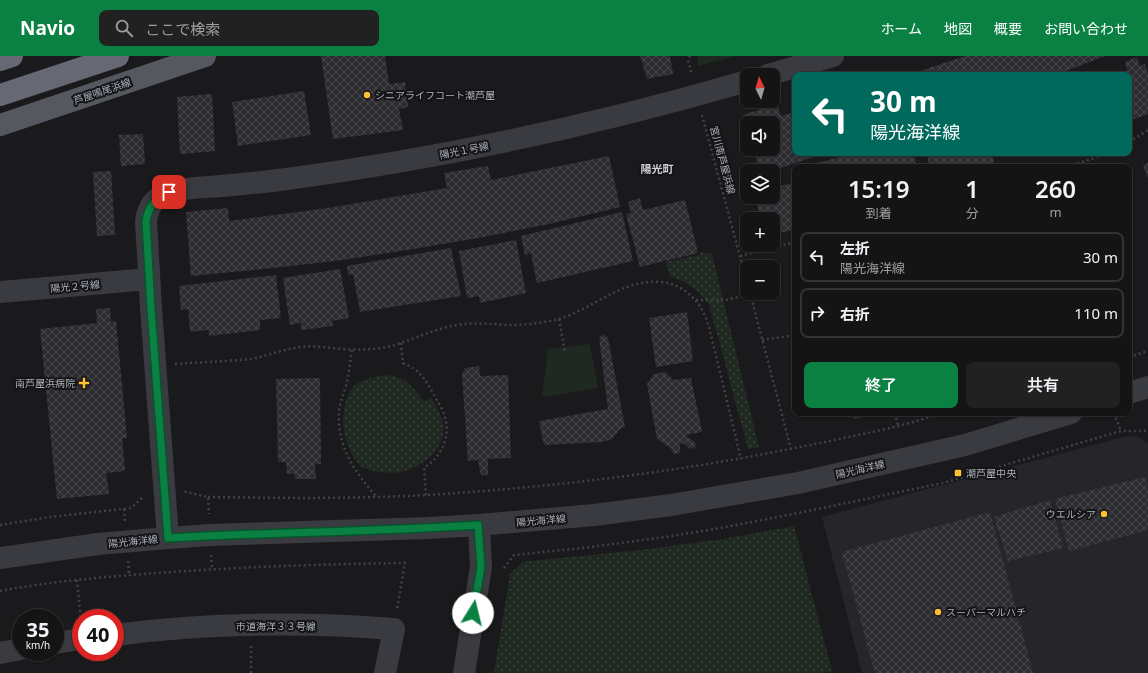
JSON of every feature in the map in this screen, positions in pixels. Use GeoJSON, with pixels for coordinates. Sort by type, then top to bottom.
{"type":"FeatureCollection","features":[{"type":"Feature","properties":{"kind":"highway"},"geometry":{"type":"LineString","coordinates":[[0,60],[12,56]]}},
{"type":"Feature","properties":{"kind":"highway"},"geometry":{"type":"LineString","coordinates":[[0,95],[117,56]]}},
{"type":"Feature","properties":{"kind":"main road","name":"芦屋鳴尾浜線"},"geometry":{"type":"LineString","coordinates":[[0,125],[205,56]]}},
{"type":"Feature","properties":{"kind":"street"},"geometry":{"type":"LineString","coordinates":[[780,71],[833,56]]}},
{"type":"Feature","properties":{"kind":"street","name":"陽光１号線"},"geometry":{"type":"LineString","coordinates":[[168,538],[146,227],[147,216],[151,205],[159,197],[175,191],[271,181],[387,164],[462,151],[604,119],[698,96],[740,83]]}},
{"type":"Feature","properties":{"kind":"street","name":"陽光２号線"},"geometry":{"type":"LineString","coordinates":[[0,292],[149,279]]}},
{"type":"Feature","properties":{"kind":"street"},"geometry":{"type":"LineString","coordinates":[[1132,393],[1148,387]]}},
{"type":"Feature","properties":{"kind":"street","name":"陽光海洋線"},"geometry":{"type":"LineString","coordinates":[[0,558],[91,545],[168,538],[210,535],[318,533],[478,525],[579,517],[656,507],[773,488],[965,445],[1061,416]]}},
{"type":"Feature","properties":{"kind":"street"},"geometry":{"type":"LineString","coordinates":[[464,673],[481,567],[478,525]]}},
{"type":"Feature","properties":{"kind":"street","name":"市道海洋３３号線"},"geometry":{"type":"LineString","coordinates":[[124,634],[187,628],[250,625],[329,625],[394,629]]}},
{"type":"Feature","properties":{"kind":"street"},"geometry":{"type":"LineString","coordinates":[[385,673],[394,629]]}},
{"type":"Feature","properties":{"kind":"street"},"geometry":{"type":"LineString","coordinates":[[0,653],[12,651]]}},
{"type":"Feature","properties":{"kind":"path"},"geometry":{"type":"LineString","coordinates":[[690,56],[688,60],[693,79]]}},
{"type":"Feature","properties":{"kind":"path","name":"宮川南芦屋浜線"},"geometry":{"type":"LineString","coordinates":[[702,110],[741,260]]}},
{"type":"Feature","properties":{"kind":"path"},"geometry":{"type":"LineString","coordinates":[[1132,140],[1148,130]]}},
{"type":"Feature","properties":{"kind":"path"},"geometry":{"type":"LineString","coordinates":[[1077,164],[1099,156]]}},
{"type":"Feature","properties":{"kind":"path"},"geometry":{"type":"LineString","coordinates":[[740,256],[792,243]]}},
{"type":"Feature","properties":{"kind":"path"},"geometry":{"type":"LineString","coordinates":[[173,364],[250,359],[300,347],[322,347],[352,350],[382,348],[401,343],[438,329],[458,325],[477,323],[507,325],[528,324],[559,319],[584,309],[613,292],[637,284],[664,282],[672,284],[687,292],[704,312],[741,459]]}},
{"type":"Feature","properties":{"kind":"path"},"geometry":{"type":"LineString","coordinates":[[695,300],[726,300],[740,296]]}},
{"type":"Feature","properties":{"kind":"path"},"geometry":{"type":"LineString","coordinates":[[752,300],[791,449]]}},
{"type":"Feature","properties":{"kind":"path"},"geometry":{"type":"LineString","coordinates":[[559,319],[564,352]]}},
{"type":"Feature","properties":{"kind":"path"},"geometry":{"type":"LineString","coordinates":[[762,340],[792,335]]}},
{"type":"Feature","properties":{"kind":"path"},"geometry":{"type":"LineString","coordinates":[[401,343],[402,363],[414,368],[425,379],[443,412],[446,423],[445,440],[441,451],[434,461],[424,468],[426,495]]}},
{"type":"Feature","properties":{"kind":"path"},"geometry":{"type":"LineString","coordinates":[[352,350],[346,387],[339,413],[340,436],[344,448],[360,478],[376,496]]}},
{"type":"Feature","properties":{"kind":"path"},"geometry":{"type":"LineString","coordinates":[[1132,356],[1148,351]]}},
{"type":"Feature","properties":{"kind":"path"},"geometry":{"type":"LineString","coordinates":[[896,416],[898,426]]}},
{"type":"Feature","properties":{"kind":"path"},"geometry":{"type":"LineString","coordinates":[[183,487],[186,492],[208,497],[281,498],[426,495],[522,488],[668,471],[741,459],[898,426],[934,416]]}},
{"type":"Feature","properties":{"kind":"path"},"geometry":{"type":"LineString","coordinates":[[1115,416],[1121,431]]}},
{"type":"Feature","properties":{"kind":"path"},"geometry":{"type":"LineString","coordinates":[[504,568],[514,555],[610,545],[707,530],[803,512],[943,482],[1121,431],[1148,430]]}},
{"type":"Feature","properties":{"kind":"path"},"geometry":{"type":"LineString","coordinates":[[0,525],[56,516],[131,508],[144,496]]}},
{"type":"Feature","properties":{"kind":"path"},"geometry":{"type":"LineString","coordinates":[[208,497],[212,569]]}},
{"type":"Feature","properties":{"kind":"path"},"geometry":{"type":"LineString","coordinates":[[0,591],[77,580],[212,569],[321,564],[405,563],[394,629]]}},
{"type":"Feature","properties":{"kind":"path"},"geometry":{"type":"LineString","coordinates":[[77,580],[80,609]]}},
{"type":"Feature","properties":{"kind":"path"},"geometry":{"type":"LineString","coordinates":[[250,625],[251,673]]}},
{"type":"Feature","properties":{"kind":"shaded area"},"geometry":{"type":"Polygon","coordinates":[[[697,56],[737,56],[698,66],[697,56]]]}},
{"type":"Feature","properties":{"kind":"shaded area"},"geometry":{"type":"Polygon","coordinates":[[[700,252],[712,254],[759,447],[748,449],[709,304],[696,290],[683,281],[671,277],[665,262],[699,255],[700,252]]]}},
{"type":"Feature","properties":{"kind":"shaded area"},"geometry":{"type":"Polygon","coordinates":[[[590,344],[598,388],[542,397],[548,349],[590,344]]]}},
{"type":"Feature","properties":{"kind":"shaded area"},"geometry":{"type":"Polygon","coordinates":[[[386,375],[398,377],[404,380],[417,392],[424,402],[431,398],[440,413],[443,423],[442,439],[433,453],[413,468],[398,473],[379,472],[361,466],[349,449],[343,426],[343,414],[346,400],[353,388],[370,378],[386,375]]]}},
{"type":"Feature","properties":{"kind":"shaded area"},"geometry":{"type":"Polygon","coordinates":[[[1128,436],[1138,437],[1148,443],[1148,673],[862,673],[822,517],[1128,436]]]}},
{"type":"Feature","properties":{"kind":"shaded area"},"geometry":{"type":"Polygon","coordinates":[[[794,526],[832,671],[823,673],[494,673],[510,574],[523,562],[649,549],[722,539],[794,526]]]}},
{"type":"Feature","properties":{"kind":"building","name":"シニアライフコート潮芦屋"},"geometry":{"type":"Polygon","coordinates":[[[321,56],[385,56],[389,84],[405,82],[408,107],[399,109],[403,130],[333,139],[321,56]]]}},
{"type":"Feature","properties":{"kind":"building"},"geometry":{"type":"Polygon","coordinates":[[[640,56],[670,56],[673,74],[647,79],[640,56]]]}},
{"type":"Feature","properties":{"kind":"building"},"geometry":{"type":"Polygon","coordinates":[[[965,56],[1105,56],[1064,72],[917,72],[965,56]]]}},
{"type":"Feature","properties":{"kind":"building"},"geometry":{"type":"Polygon","coordinates":[[[1137,57],[1140,66],[1145,64],[1148,73],[1148,114],[1132,120],[1132,72],[1124,72],[1127,71],[1125,62],[1137,57]]]}},
{"type":"Feature","properties":{"kind":"building"},"geometry":{"type":"Polygon","coordinates":[[[304,91],[311,135],[238,146],[232,102],[304,91]]]}},
{"type":"Feature","properties":{"kind":"building"},"geometry":{"type":"Polygon","coordinates":[[[212,94],[215,151],[180,154],[177,97],[212,94]]]}},
{"type":"Feature","properties":{"kind":"building"},"geometry":{"type":"Polygon","coordinates":[[[765,108],[778,108],[781,116],[792,113],[792,156],[817,156],[780,168],[780,164],[758,164],[755,156],[780,156],[780,116],[743,116],[765,108]]]}},
{"type":"Feature","properties":{"kind":"building"},"geometry":{"type":"Polygon","coordinates":[[[143,134],[145,164],[121,166],[119,135],[143,134]]]}},
{"type":"Feature","properties":{"kind":"building"},"geometry":{"type":"Polygon","coordinates":[[[609,156],[620,207],[549,224],[407,250],[335,261],[191,276],[186,212],[228,208],[229,221],[328,208],[447,188],[444,173],[488,166],[491,180],[609,156]]]}},
{"type":"Feature","properties":{"kind":"building"},"geometry":{"type":"Polygon","coordinates":[[[844,156],[914,156],[916,164],[813,164],[844,156]]]}},
{"type":"Feature","properties":{"kind":"building"},"geometry":{"type":"Polygon","coordinates":[[[927,156],[993,156],[994,164],[929,164],[927,156]]]}},
{"type":"Feature","properties":{"kind":"building"},"geometry":{"type":"Polygon","coordinates":[[[1148,163],[1148,179],[1143,165],[1148,163]]]}},
{"type":"Feature","properties":{"kind":"building"},"geometry":{"type":"Polygon","coordinates":[[[111,171],[115,235],[97,236],[93,172],[111,171]]]}},
{"type":"Feature","properties":{"kind":"building"},"geometry":{"type":"Polygon","coordinates":[[[792,183],[792,230],[780,233],[780,212],[759,212],[757,204],[780,204],[780,186],[792,183]]]}},
{"type":"Feature","properties":{"kind":"building"},"geometry":{"type":"Polygon","coordinates":[[[640,198],[643,210],[685,200],[698,253],[640,267],[626,214],[631,213],[628,202],[640,198]]]}},
{"type":"Feature","properties":{"kind":"building"},"geometry":{"type":"Polygon","coordinates":[[[622,212],[633,261],[537,283],[531,253],[525,255],[521,236],[622,212]]]}},
{"type":"Feature","properties":{"kind":"building"},"geometry":{"type":"Polygon","coordinates":[[[516,240],[526,293],[480,303],[479,296],[467,298],[459,251],[516,240]]]}},
{"type":"Feature","properties":{"kind":"building"},"geometry":{"type":"Polygon","coordinates":[[[451,248],[461,296],[360,312],[353,274],[348,275],[347,266],[451,248]]]}},
{"type":"Feature","properties":{"kind":"building"},"geometry":{"type":"Polygon","coordinates":[[[340,269],[349,318],[332,321],[333,326],[301,330],[301,323],[290,325],[283,278],[340,269]]]}},
{"type":"Feature","properties":{"kind":"building"},"geometry":{"type":"Polygon","coordinates":[[[276,275],[281,318],[260,320],[260,330],[209,336],[208,330],[190,332],[188,309],[181,310],[179,286],[276,275]]]}},
{"type":"Feature","properties":{"kind":"building","name":"南芦屋浜病院"},"geometry":{"type":"Polygon","coordinates":[[[110,308],[111,322],[116,321],[127,438],[122,438],[125,471],[106,473],[109,494],[57,499],[40,329],[97,323],[96,309],[110,308]]]}},
{"type":"Feature","properties":{"kind":"building"},"geometry":{"type":"Polygon","coordinates":[[[687,312],[693,361],[656,367],[649,318],[687,312]]]}},
{"type":"Feature","properties":{"kind":"building"},"geometry":{"type":"Polygon","coordinates":[[[603,334],[608,338],[625,427],[621,428],[612,439],[602,442],[544,445],[539,421],[608,409],[599,338],[603,334]]]}},
{"type":"Feature","properties":{"kind":"building"},"geometry":{"type":"Polygon","coordinates":[[[479,366],[480,376],[508,375],[511,458],[488,459],[488,475],[481,475],[478,460],[468,461],[462,374],[465,368],[479,366]]]}},
{"type":"Feature","properties":{"kind":"building"},"geometry":{"type":"Polygon","coordinates":[[[665,372],[674,380],[691,378],[702,432],[685,435],[696,443],[695,448],[690,449],[683,443],[680,444],[680,453],[673,454],[672,449],[657,439],[647,384],[654,374],[665,372]]]}},
{"type":"Feature","properties":{"kind":"building"},"geometry":{"type":"Polygon","coordinates":[[[320,378],[321,464],[315,464],[316,479],[295,479],[294,474],[287,474],[286,462],[278,462],[276,379],[320,378]]]}},
{"type":"Feature","properties":{"kind":"building"},"geometry":{"type":"Polygon","coordinates":[[[854,416],[863,416],[863,417],[854,419],[854,416]]]}},
{"type":"Feature","properties":{"kind":"building","name":"ウエルシア"},"geometry":{"type":"Polygon","coordinates":[[[1145,477],[1148,488],[1148,530],[1069,551],[1055,499],[1145,477]]]}},
{"type":"Feature","properties":{"kind":"building"},"geometry":{"type":"Polygon","coordinates":[[[1050,500],[1063,548],[1008,561],[994,517],[1050,500]]]}},
{"type":"Feature","properties":{"kind":"building","name":"スーパーマルハチ"},"geometry":{"type":"Polygon","coordinates":[[[990,512],[1033,673],[875,673],[842,552],[990,512]]]}},
{"type":"Feature","properties":{"kind":"place","name":"シニアライフコート潮芦屋"},"geometry":{"type":"Point","coordinates":[367,95]}},
{"type":"Feature","properties":{"kind":"place","name":"南芦屋浜病院"},"geometry":{"type":"Point","coordinates":[84,383]}},
{"type":"Feature","properties":{"kind":"place","name":"潮芦屋中央"},"geometry":{"type":"Point","coordinates":[958,473]}},
{"type":"Feature","properties":{"kind":"place","name":"ウエルシア"},"geometry":{"type":"Point","coordinates":[1104,514]}},
{"type":"Feature","properties":{"kind":"place","name":"スーパーマルハチ"},"geometry":{"type":"Point","coordinates":[938,612]}},
{"type":"Feature","properties":{"kind":"district","name":"陽光町"},"geometry":{"type":"Point","coordinates":[657,169]}},
{"type":"Feature","properties":{"kind":"route"},"geometry":{"type":"LineString","coordinates":[[169,192],[159,197],[151,205],[148,210],[146,221],[168,538],[210,535],[318,533],[478,525],[481,567],[473,613]]}}]}
